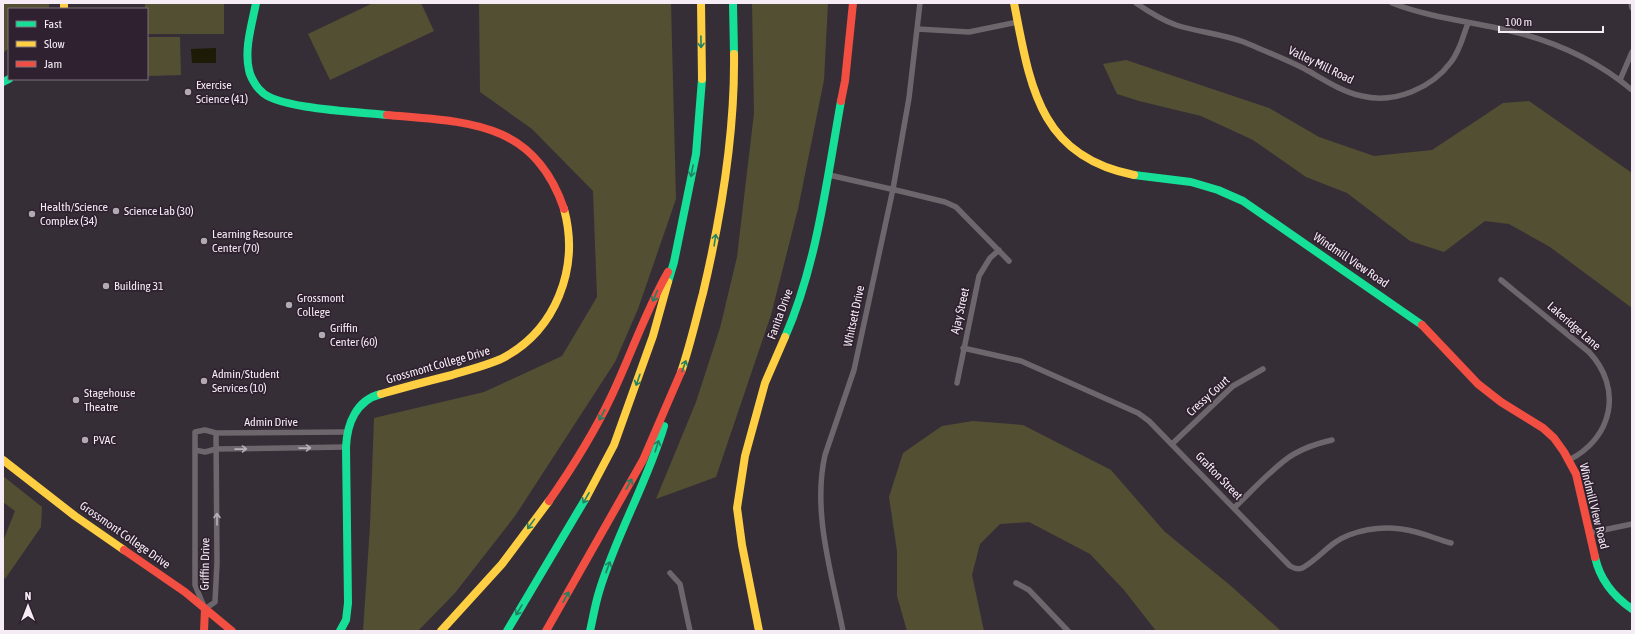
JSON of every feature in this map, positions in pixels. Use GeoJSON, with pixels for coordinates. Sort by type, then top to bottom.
{"type":"FeatureCollection","features":[{"type":"Feature","properties":{"kind":"main road","name":"Grossmont College Drive"},"geometry":{"type":"LineString","coordinates":[[256,3],[247,54],[249,71],[261,92],[275,100],[291,105],[461,122],[498,132],[520,145],[531,155],[549,176],[557,190],[567,220],[570,253],[567,275],[562,292],[538,330],[509,354],[487,365],[376,395],[361,404],[350,420],[346,432],[348,603],[346,620],[340,631]]}},
{"type":"Feature","properties":{"kind":"main road"},"geometry":{"type":"LineString","coordinates":[[507,631],[588,495],[614,445],[653,336],[674,262],[696,154],[702,79],[701,3]]}},
{"type":"Feature","properties":{"kind":"main road"},"geometry":{"type":"LineString","coordinates":[[590,631],[599,592],[614,551],[656,452],[678,380],[689,350],[714,247],[727,164],[734,73],[733,3]]}},
{"type":"Feature","properties":{"kind":"main road","name":"Fanita Drive"},"geometry":{"type":"LineString","coordinates":[[759,631],[742,545],[737,508],[745,456],[765,383],[795,315],[818,232],[846,81],[853,3]]}},
{"type":"Feature","properties":{"kind":"main road","name":"Windmill View Road"},"geometry":{"type":"LineString","coordinates":[[1014,3],[1030,78],[1037,100],[1054,129],[1078,152],[1096,164],[1117,172],[1195,183],[1218,190],[1242,201],[1420,322],[1478,384],[1501,402],[1543,428],[1559,444],[1576,474],[1597,568],[1603,580],[1616,597],[1632,608]]}},
{"type":"Feature","properties":{"kind":"main road"},"geometry":{"type":"LineString","coordinates":[[441,631],[502,564],[577,459],[602,414],[625,366],[657,290],[674,262]]}},
{"type":"Feature","properties":{"kind":"main road"},"geometry":{"type":"LineString","coordinates":[[547,630],[643,460],[678,380]]}},
{"type":"Feature","properties":{"kind":"main road","name":"Grossmont College Drive"},"geometry":{"type":"LineString","coordinates":[[3,460],[75,516],[184,592],[232,631]]}},
{"type":"Feature","properties":{"kind":"main road"},"geometry":{"type":"LineString","coordinates":[[204,631],[205,609]]}},
{"type":"Feature","properties":{"kind":"street","name":"Whitsett Drive"},"geometry":{"type":"LineString","coordinates":[[843,631],[821,520],[822,469],[825,455],[854,370],[894,189],[909,98],[920,3]]}},
{"type":"Feature","properties":{"kind":"street","name":"Valley Mill Road"},"geometry":{"type":"LineString","coordinates":[[1136,3],[1166,21],[1240,41],[1280,57],[1341,88],[1371,98],[1400,95],[1417,90],[1432,81],[1452,62],[1458,51],[1468,23]]}},
{"type":"Feature","properties":{"kind":"street"},"geometry":{"type":"LineString","coordinates":[[1392,3],[1412,11],[1519,33],[1550,43],[1579,56],[1620,80],[1632,90]]}},
{"type":"Feature","properties":{"kind":"street"},"geometry":{"type":"LineString","coordinates":[[1630,3],[1632,8]]}},
{"type":"Feature","properties":{"kind":"street"},"geometry":{"type":"LineString","coordinates":[[917,29],[969,32],[1018,22]]}},
{"type":"Feature","properties":{"kind":"street"},"geometry":{"type":"LineString","coordinates":[[1620,80],[1632,52]]}},
{"type":"Feature","properties":{"kind":"street"},"geometry":{"type":"LineString","coordinates":[[829,175],[894,189],[945,202],[956,207],[1009,260]]}},
{"type":"Feature","properties":{"kind":"street","name":"Ajay Street"},"geometry":{"type":"LineString","coordinates":[[957,383],[979,276],[990,258],[999,250]]}},
{"type":"Feature","properties":{"kind":"street","name":"Lakeridge Lane"},"geometry":{"type":"LineString","coordinates":[[1501,280],[1589,352],[1599,364],[1606,379],[1609,404],[1603,427],[1589,446],[1569,460]]}},
{"type":"Feature","properties":{"kind":"street","name":"Grafton Street"},"geometry":{"type":"LineString","coordinates":[[963,348],[1020,361],[1138,413],[1149,421],[1290,566],[1295,569],[1304,567],[1337,541],[1350,535],[1368,530],[1388,528],[1407,530],[1436,540],[1451,543]]}},
{"type":"Feature","properties":{"kind":"street","name":"Cressy Court"},"geometry":{"type":"LineString","coordinates":[[1172,444],[1233,386],[1263,369]]}},
{"type":"Feature","properties":{"kind":"street","name":"Admin Drive"},"geometry":{"type":"LineString","coordinates":[[195,432],[205,430],[216,432],[346,432]]}},
{"type":"Feature","properties":{"kind":"street","name":"Griffin Drive"},"geometry":{"type":"LineString","coordinates":[[195,432],[195,585],[205,609],[215,602],[216,432]]}},
{"type":"Feature","properties":{"kind":"street"},"geometry":{"type":"LineString","coordinates":[[1234,508],[1281,464],[1294,454],[1316,444],[1332,440]]}},
{"type":"Feature","properties":{"kind":"street"},"geometry":{"type":"LineString","coordinates":[[195,450],[205,452],[216,449],[346,447]]}},
{"type":"Feature","properties":{"kind":"street"},"geometry":{"type":"LineString","coordinates":[[1589,533],[1632,524]]}},
{"type":"Feature","properties":{"kind":"street"},"geometry":{"type":"LineString","coordinates":[[670,573],[680,584],[690,631]]}},
{"type":"Feature","properties":{"kind":"street"},"geometry":{"type":"LineString","coordinates":[[1016,583],[1029,590],[1068,631]]}},
{"type":"Feature","properties":{"kind":"shaded area"},"geometry":{"type":"Polygon","coordinates":[[[3,3],[49,3],[49,8],[8,8],[8,49],[3,53],[3,3]]]}},
{"type":"Feature","properties":{"kind":"shaded area"},"geometry":{"type":"Polygon","coordinates":[[[145,3],[224,3],[224,34],[148,34],[148,8],[145,8],[145,3]]]}},
{"type":"Feature","properties":{"kind":"shaded area"},"geometry":{"type":"Polygon","coordinates":[[[373,3],[421,3],[434,31],[330,80],[308,34],[373,3]]]}},
{"type":"Feature","properties":{"kind":"shaded area"},"geometry":{"type":"Polygon","coordinates":[[[479,3],[671,3],[676,199],[638,309],[615,362],[515,516],[455,593],[418,631],[363,631],[370,526],[374,418],[484,392],[562,356],[597,297],[593,191],[532,129],[480,92],[479,3]]]}},
{"type":"Feature","properties":{"kind":"shaded area"},"geometry":{"type":"Polygon","coordinates":[[[752,3],[828,3],[824,80],[798,209],[771,315],[716,477],[656,499],[696,402],[720,328],[737,257],[754,113],[752,3]]]}},
{"type":"Feature","properties":{"kind":"shaded area"},"geometry":{"type":"Polygon","coordinates":[[[148,37],[180,37],[181,75],[148,76],[148,37]]]}},
{"type":"Feature","properties":{"kind":"shaded area"},"geometry":{"type":"Polygon","coordinates":[[[216,48],[216,63],[192,63],[191,49],[216,48]]]}},
{"type":"Feature","properties":{"kind":"shaded area"},"geometry":{"type":"Polygon","coordinates":[[[1126,60],[1269,108],[1319,137],[1374,156],[1432,150],[1503,103],[1529,101],[1632,173],[1632,308],[1550,247],[1509,224],[1485,221],[1444,252],[1410,241],[1347,193],[1306,177],[1253,140],[1201,116],[1117,94],[1103,64],[1126,60]]]}},
{"type":"Feature","properties":{"kind":"shaded area"},"geometry":{"type":"Polygon","coordinates":[[[973,421],[1023,425],[1111,470],[1164,531],[1231,586],[1281,631],[1156,631],[1124,590],[1090,554],[1029,522],[1000,524],[980,544],[972,575],[984,631],[907,631],[897,596],[897,551],[889,497],[903,453],[942,426],[973,421]]]}},
{"type":"Feature","properties":{"kind":"shaded area"},"geometry":{"type":"Polygon","coordinates":[[[3,476],[42,507],[41,527],[5,579],[3,575],[3,541],[15,511],[3,502],[3,476]]]}},
{"type":"Feature","properties":{"kind":"traffic: fast"},"geometry":{"type":"LineString","coordinates":[[256,3],[247,54],[252,78],[261,91],[270,97],[283,102],[301,106],[387,115]]}},
{"type":"Feature","properties":{"kind":"traffic: fast"},"geometry":{"type":"LineString","coordinates":[[733,3],[734,54]]}},
{"type":"Feature","properties":{"kind":"traffic: fast"},"geometry":{"type":"LineString","coordinates":[[668,282],[674,262],[696,154],[702,79]]}},
{"type":"Feature","properties":{"kind":"traffic: fast"},"geometry":{"type":"LineString","coordinates":[[3,82],[8,80]]}},
{"type":"Feature","properties":{"kind":"traffic: fast"},"geometry":{"type":"LineString","coordinates":[[785,337],[796,309],[813,251],[826,191],[841,101]]}},
{"type":"Feature","properties":{"kind":"traffic: fast"},"geometry":{"type":"LineString","coordinates":[[1134,175],[1191,182],[1218,190],[1243,201],[1422,325]]}},
{"type":"Feature","properties":{"kind":"traffic: fast"},"geometry":{"type":"LineString","coordinates":[[340,631],[346,620],[348,603],[346,447],[348,430],[354,414],[359,407],[372,397],[381,394]]}},
{"type":"Feature","properties":{"kind":"traffic: fast"},"geometry":{"type":"LineString","coordinates":[[590,631],[606,571],[649,468],[664,426]]}},
{"type":"Feature","properties":{"kind":"traffic: fast"},"geometry":{"type":"LineString","coordinates":[[507,631],[586,498]]}},
{"type":"Feature","properties":{"kind":"traffic: fast"},"geometry":{"type":"LineString","coordinates":[[1595,557],[1600,573],[1608,587],[1619,599],[1632,609]]}},
{"type":"Feature","properties":{"kind":"traffic: slow"},"geometry":{"type":"LineString","coordinates":[[64,3],[64,8]]}},
{"type":"Feature","properties":{"kind":"traffic: slow"},"geometry":{"type":"LineString","coordinates":[[701,3],[702,79]]}},
{"type":"Feature","properties":{"kind":"traffic: slow"},"geometry":{"type":"LineString","coordinates":[[1014,3],[1026,61],[1034,88],[1044,112],[1058,134],[1077,152],[1102,165],[1134,175]]}},
{"type":"Feature","properties":{"kind":"traffic: slow"},"geometry":{"type":"LineString","coordinates":[[681,372],[703,293],[716,235],[726,174],[732,114],[734,54]]}},
{"type":"Feature","properties":{"kind":"traffic: slow"},"geometry":{"type":"LineString","coordinates":[[381,394],[483,366],[501,359],[520,347],[536,332],[549,315],[559,296],[566,275],[569,253],[568,231],[564,209]]}},
{"type":"Feature","properties":{"kind":"traffic: slow"},"geometry":{"type":"LineString","coordinates":[[586,498],[614,445],[653,336],[668,282]]}},
{"type":"Feature","properties":{"kind":"traffic: slow"},"geometry":{"type":"LineString","coordinates":[[759,631],[742,545],[737,508],[745,456],[765,383],[785,337]]}},
{"type":"Feature","properties":{"kind":"traffic: slow"},"geometry":{"type":"LineString","coordinates":[[3,460],[75,516],[124,550]]}},
{"type":"Feature","properties":{"kind":"traffic: slow"},"geometry":{"type":"LineString","coordinates":[[441,631],[502,564],[549,501]]}},
{"type":"Feature","properties":{"kind":"traffic: jam"},"geometry":{"type":"LineString","coordinates":[[841,101],[845,81],[853,3]]}},
{"type":"Feature","properties":{"kind":"traffic: jam"},"geometry":{"type":"LineString","coordinates":[[387,115],[470,124],[494,131],[516,142],[535,158],[551,180],[564,209]]}},
{"type":"Feature","properties":{"kind":"traffic: jam"},"geometry":{"type":"LineString","coordinates":[[549,501],[566,476],[597,424],[618,381],[652,302],[668,272]]}},
{"type":"Feature","properties":{"kind":"traffic: jam"},"geometry":{"type":"LineString","coordinates":[[1422,325],[1478,384],[1501,402],[1543,428],[1554,438],[1564,452],[1576,474],[1595,557]]}},
{"type":"Feature","properties":{"kind":"traffic: jam"},"geometry":{"type":"LineString","coordinates":[[546,631],[643,460],[681,372]]}},
{"type":"Feature","properties":{"kind":"traffic: jam"},"geometry":{"type":"LineString","coordinates":[[124,550],[185,592],[232,631]]}},
{"type":"Feature","properties":{"kind":"traffic: jam"},"geometry":{"type":"LineString","coordinates":[[204,631],[205,609]]}},
{"type":"Feature","properties":{"kind":"place","name":"Exercise Science (41)"},"geometry":{"type":"Point","coordinates":[188,92]}},
{"type":"Feature","properties":{"kind":"place","name":"Science Lab (30)"},"geometry":{"type":"Point","coordinates":[116,211]}},
{"type":"Feature","properties":{"kind":"place","name":"Health/Science Complex (34)"},"geometry":{"type":"Point","coordinates":[32,214]}},
{"type":"Feature","properties":{"kind":"place","name":"Learning Resource Center (70)"},"geometry":{"type":"Point","coordinates":[204,241]}},
{"type":"Feature","properties":{"kind":"place","name":"Building 31"},"geometry":{"type":"Point","coordinates":[106,286]}},
{"type":"Feature","properties":{"kind":"place","name":"Grossmont College"},"geometry":{"type":"Point","coordinates":[289,305]}},
{"type":"Feature","properties":{"kind":"place","name":"Griffin Center (60)"},"geometry":{"type":"Point","coordinates":[322,335]}},
{"type":"Feature","properties":{"kind":"place","name":"Admin/Student Services (10)"},"geometry":{"type":"Point","coordinates":[204,381]}},
{"type":"Feature","properties":{"kind":"place","name":"Stagehouse Theatre"},"geometry":{"type":"Point","coordinates":[76,400]}},
{"type":"Feature","properties":{"kind":"place","name":"PVAC"},"geometry":{"type":"Point","coordinates":[85,440]}}]}
